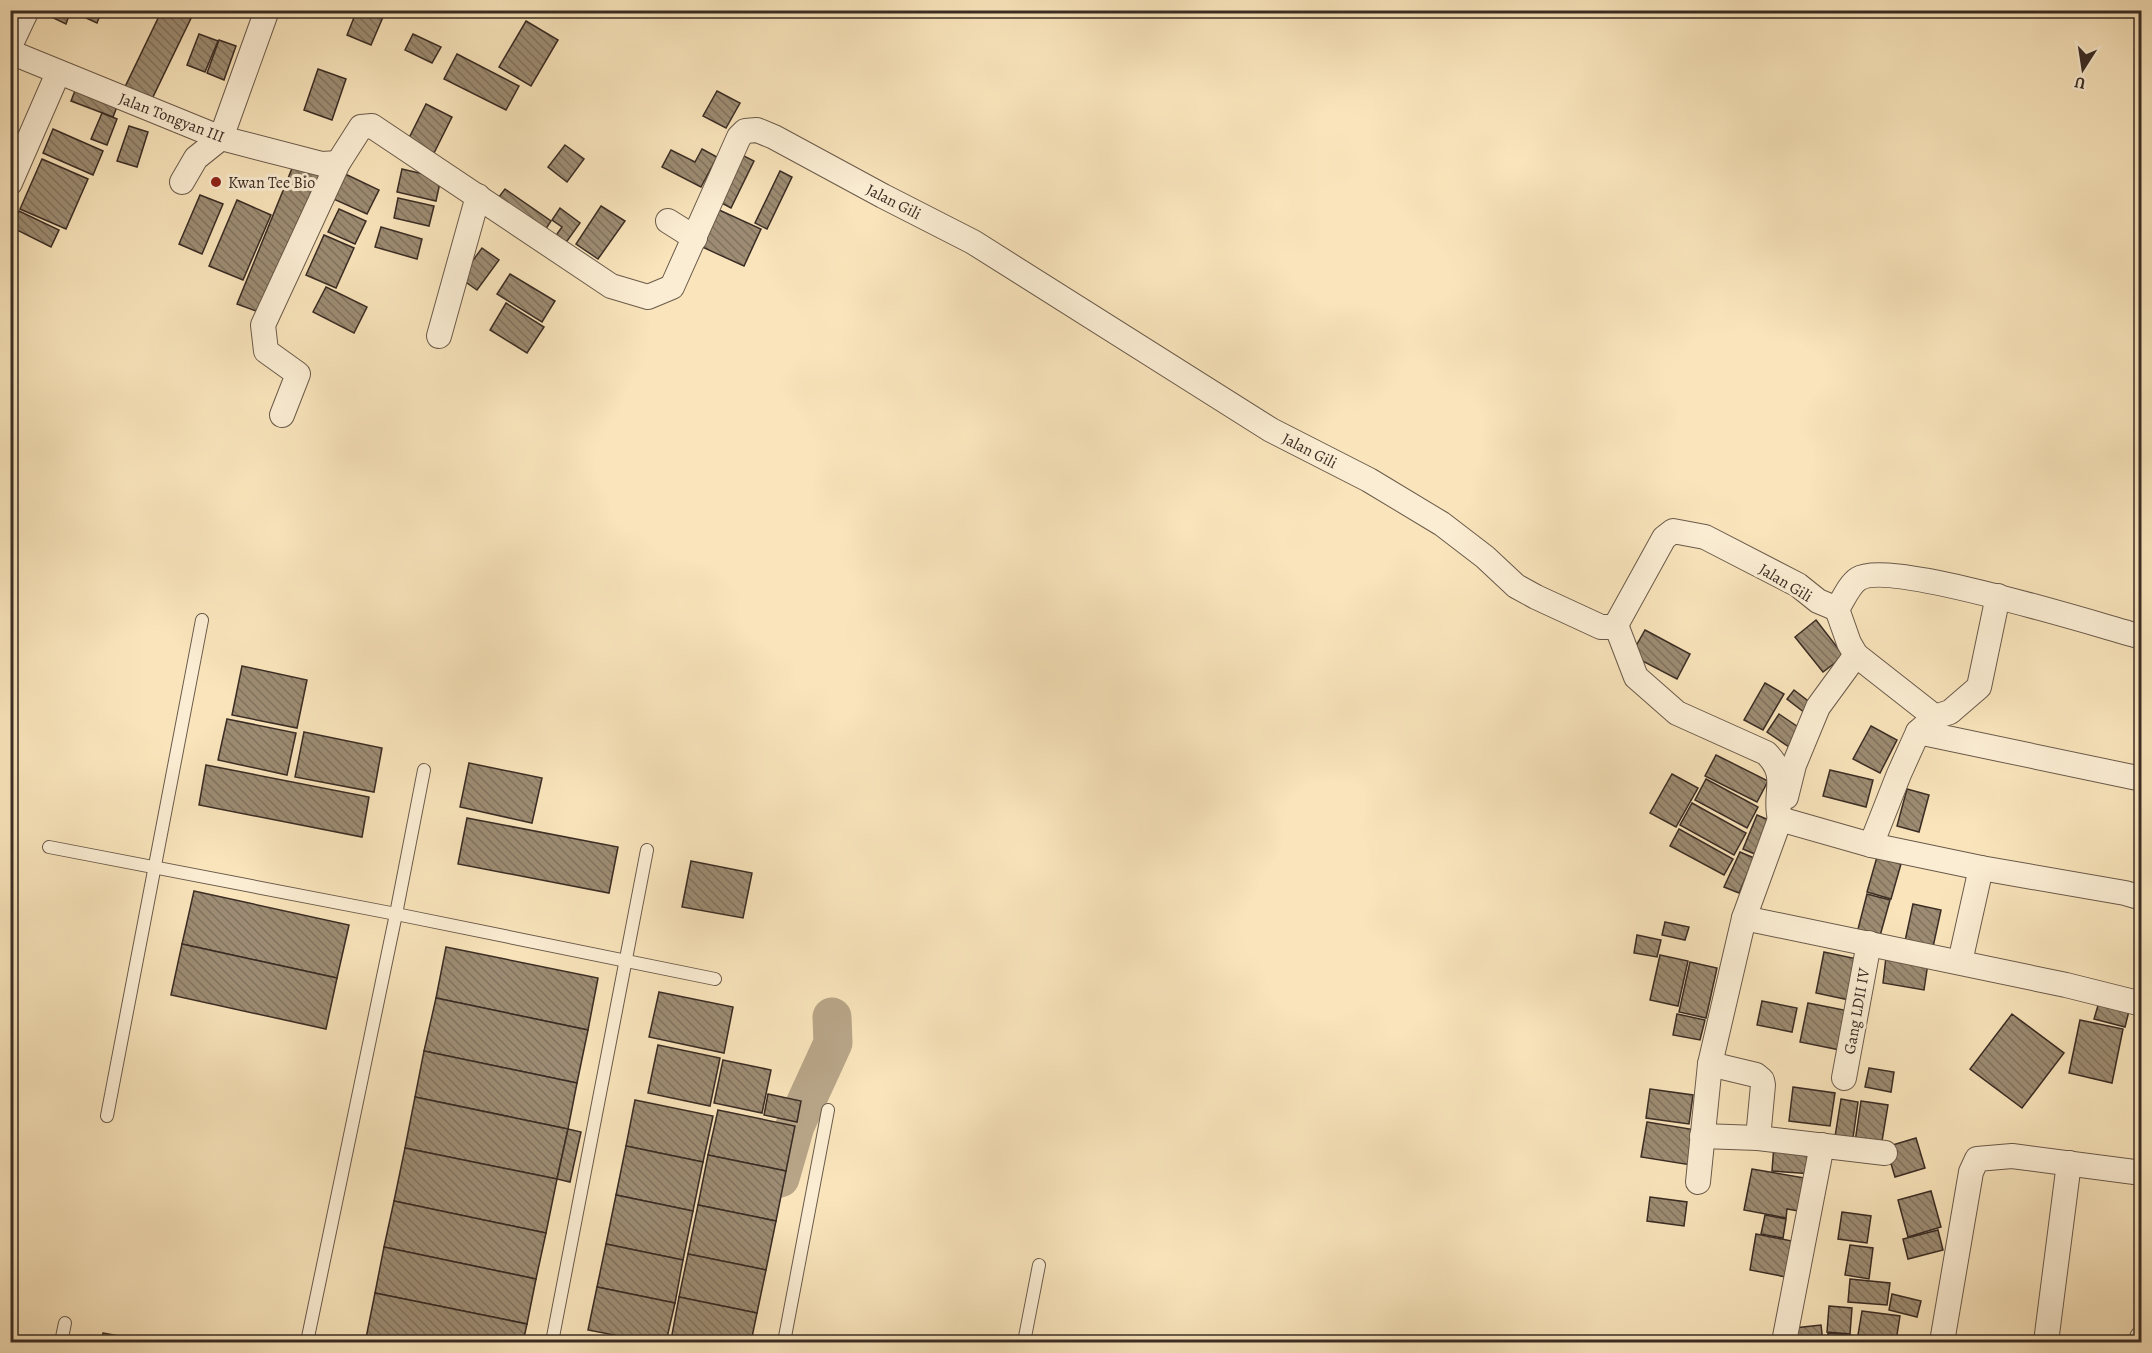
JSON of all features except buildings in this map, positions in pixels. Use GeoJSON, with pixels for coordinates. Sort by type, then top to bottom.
{"type":"FeatureCollection","features":[{"type":"Feature","properties":{"kind":"street"},"geometry":{"type":"LineString","coordinates":[[10,46],[27,10]]}},
{"type":"Feature","properties":{"kind":"street"},"geometry":{"type":"LineString","coordinates":[[182,182],[196,158],[221,138],[267,10]]}},
{"type":"Feature","properties":{"kind":"street","name":"Jalan Tongyan III"},"geometry":{"type":"LineString","coordinates":[[10,52],[221,138],[322,164],[338,163]]}},
{"type":"Feature","properties":{"kind":"street"},"geometry":{"type":"LineString","coordinates":[[10,183],[58,73]]}},
{"type":"Feature","properties":{"kind":"street"},"geometry":{"type":"LineString","coordinates":[[282,415],[298,374],[266,351],[263,325],[338,163],[361,127],[372,126],[611,286],[648,297],[672,287],[695,238],[669,221]]}},
{"type":"Feature","properties":{"kind":"street","name":"Jalan Gili"},"geometry":{"type":"LineString","coordinates":[[695,238],[739,137],[745,131],[757,130],[973,242],[1271,430],[1369,480],[1442,524],[1485,557],[1516,586],[1601,627],[1616,625],[1664,538],[1673,531],[1705,537],[1798,585],[1818,601],[1837,609]]}},
{"type":"Feature","properties":{"kind":"street"},"geometry":{"type":"LineString","coordinates":[[439,336],[478,196]]}},
{"type":"Feature","properties":{"kind":"street"},"geometry":{"type":"LineString","coordinates":[[2142,638],[1998,596],[1924,580],[1870,575],[1856,580],[1837,609],[1849,643],[1856,655],[1927,724],[2142,779]]}},
{"type":"Feature","properties":{"kind":"street"},"geometry":{"type":"LineString","coordinates":[[1871,845],[1899,774],[1927,724],[1950,712],[1979,687],[1998,596]]}},
{"type":"Feature","properties":{"kind":"street"},"geometry":{"type":"LineString","coordinates":[[1616,625],[1636,677],[1677,713],[1766,753],[1776,763],[1779,774],[1780,819]]}},
{"type":"Feature","properties":{"kind":"street"},"geometry":{"type":"LineString","coordinates":[[1698,1182],[1710,1064],[1744,918],[1780,819],[1794,765],[1818,706],[1856,655]]}},
{"type":"Feature","properties":{"kind":"street"},"geometry":{"type":"LineString","coordinates":[[1780,819],[1871,845],[1981,868],[2125,892],[2142,898]]}},
{"type":"Feature","properties":{"kind":"street"},"geometry":{"type":"LineString","coordinates":[[1960,963],[1981,868]]}},
{"type":"Feature","properties":{"kind":"street"},"geometry":{"type":"LineString","coordinates":[[1744,918],[2066,985],[2142,1004]]}},
{"type":"Feature","properties":{"kind":"street","name":"Gang LDII IV"},"geometry":{"type":"LineString","coordinates":[[1844,1078],[1869,943]]}},
{"type":"Feature","properties":{"kind":"street"},"geometry":{"type":"LineString","coordinates":[[1710,1064],[1756,1075],[1762,1080],[1764,1085],[1758,1138]]}},
{"type":"Feature","properties":{"kind":"street"},"geometry":{"type":"LineString","coordinates":[[1701,1136],[1758,1138],[1885,1153]]}},
{"type":"Feature","properties":{"kind":"street"},"geometry":{"type":"LineString","coordinates":[[1784,1342],[1822,1145]]}},
{"type":"Feature","properties":{"kind":"street"},"geometry":{"type":"LineString","coordinates":[[1942,1342],[1971,1172],[1977,1159],[2012,1156],[2142,1173]]}},
{"type":"Feature","properties":{"kind":"street"},"geometry":{"type":"LineString","coordinates":[[2046,1342],[2069,1163]]}},
{"type":"Feature","properties":{"kind":"lane"},"geometry":{"type":"LineString","coordinates":[[107,1116],[202,620]]}},
{"type":"Feature","properties":{"kind":"lane"},"geometry":{"type":"LineString","coordinates":[[307,1342],[424,770]]}},
{"type":"Feature","properties":{"kind":"lane"},"geometry":{"type":"LineString","coordinates":[[49,847],[715,979]]}},
{"type":"Feature","properties":{"kind":"lane"},"geometry":{"type":"LineString","coordinates":[[552,1342],[647,850]]}},
{"type":"Feature","properties":{"kind":"lane"},"geometry":{"type":"LineString","coordinates":[[784,1342],[828,1110]]}},
{"type":"Feature","properties":{"kind":"lane"},"geometry":{"type":"LineString","coordinates":[[1024,1342],[1039,1265]]}},
{"type":"Feature","properties":{"kind":"lane"},"geometry":{"type":"LineString","coordinates":[[61,1342],[65,1323]]}},
{"type":"Feature","properties":{"kind":"waterway"},"geometry":{"type":"LineString","coordinates":[[780,1178],[795,1126],[833,1043],[832,1017]]}},
{"type":"Feature","properties":{"kind":"place","name":"Kwan Tee Bio"},"geometry":{"type":"Point","coordinates":[216,182]}}]}
